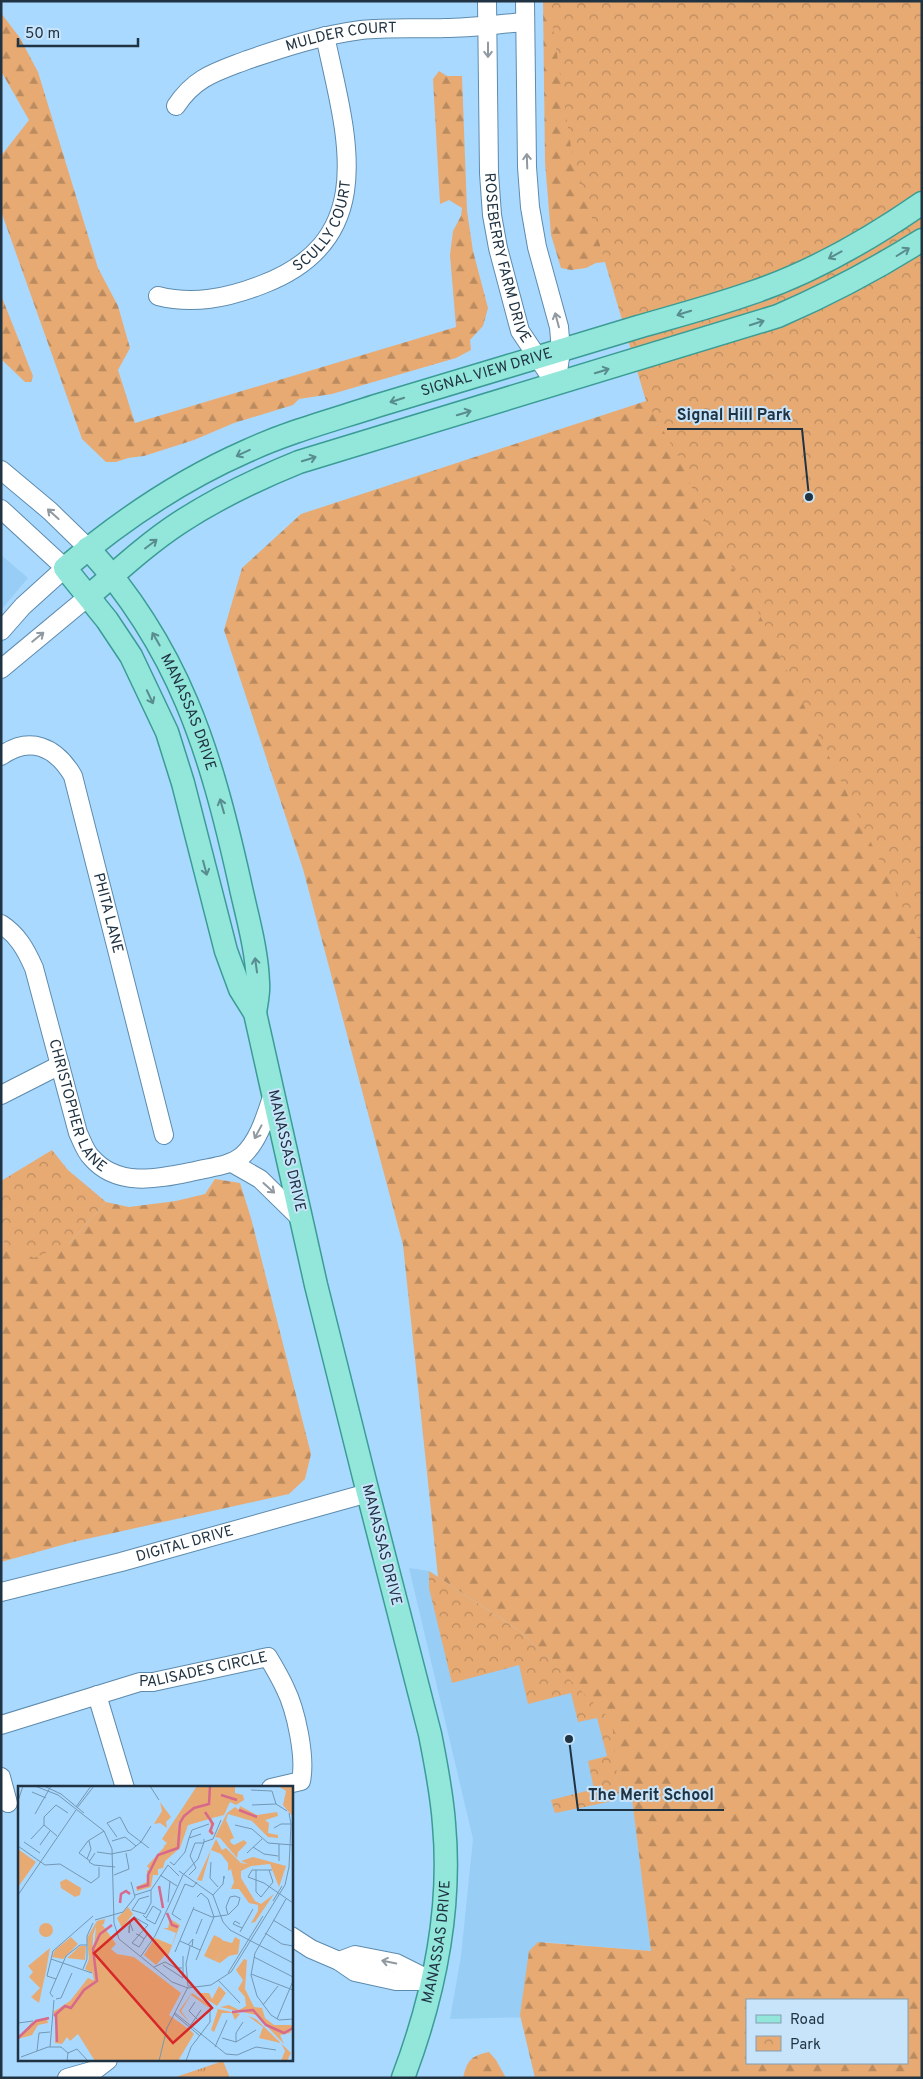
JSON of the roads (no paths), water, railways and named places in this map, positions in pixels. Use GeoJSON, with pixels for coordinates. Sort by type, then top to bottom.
{"type":"FeatureCollection","features":[{"type":"Feature","properties":{"kind":"main road","name":"SIGNAL VIEW DRIVE"},"geometry":{"type":"LineString","coordinates":[[65,568],[88,548],[166,495],[203,472],[245,451],[281,437],[753,293],[824,262],[872,235],[922,203]]}},
{"type":"Feature","properties":{"kind":"main road","name":"SIGNAL VIEW DRIVE"},"geometry":{"type":"LineString","coordinates":[[89,596],[178,523],[234,490],[263,477],[299,462],[778,316],[820,298],[879,267],[922,240]]}},
{"type":"Feature","properties":{"kind":"main road","name":"MANASSAS DRIVE"},"geometry":{"type":"LineString","coordinates":[[88,548],[113,575],[154,634],[172,667],[201,736],[223,812],[252,939],[258,984],[255,1013],[273,1094],[368,1493],[430,1734],[444,1825],[446,1871],[444,1917],[434,1981],[427,2010],[403,2078]]}},
{"type":"Feature","properties":{"kind":"main road","name":"MANASSAS DRIVE"},"geometry":{"type":"LineString","coordinates":[[65,568],[89,596],[131,656],[166,732],[183,783],[226,951],[240,989],[255,1013]]}},
{"type":"Feature","properties":{"kind":"street","name":"ROSEBERRY FARM DRIVE"},"geometry":{"type":"LineString","coordinates":[[487,1],[489,173],[492,215],[498,248],[520,331],[536,358],[556,385]]}},
{"type":"Feature","properties":{"kind":"street","name":"ROSEBERRY FARM DRIVE"},"geometry":{"type":"LineString","coordinates":[[524,1],[527,166],[530,207],[537,247],[559,327],[561,351],[556,385]]}},
{"type":"Feature","properties":{"kind":"street","name":"MULDER COURT"},"geometry":{"type":"LineString","coordinates":[[176,106],[184,94],[209,74],[287,46],[325,36],[363,30],[448,28],[525,22]]}},
{"type":"Feature","properties":{"kind":"street","name":"SCULLY COURT"},"geometry":{"type":"LineString","coordinates":[[158,296],[176,301],[195,301],[228,295],[284,277],[301,266],[319,250],[332,233],[339,220],[345,193],[347,164],[346,136],[325,36]]}},
{"type":"Feature","properties":{"kind":"street","name":"MANASSAS DRIVE"},"geometry":{"type":"LineString","coordinates":[[1,470],[50,511],[88,548]]}},
{"type":"Feature","properties":{"kind":"street","name":"MANASSAS DRIVE"},"geometry":{"type":"LineString","coordinates":[[1,509],[65,568]]}},
{"type":"Feature","properties":{"kind":"street"},"geometry":{"type":"LineString","coordinates":[[1,631],[23,606],[65,568]]}},
{"type":"Feature","properties":{"kind":"street"},"geometry":{"type":"LineString","coordinates":[[1,669],[89,596]]}},
{"type":"Feature","properties":{"kind":"street","name":"PHITA LANE"},"geometry":{"type":"LineString","coordinates":[[1,756],[20,746],[36,745],[46,748],[59,756],[73,776],[164,1135]]}},
{"type":"Feature","properties":{"kind":"street","name":"CHRISTOPHER LANE"},"geometry":{"type":"LineString","coordinates":[[1,924],[11,930],[24,947],[34,968],[78,1133],[90,1156],[109,1171],[124,1177],[141,1180],[157,1179],[232,1162],[243,1155],[251,1144],[260,1129],[273,1094]]}},
{"type":"Feature","properties":{"kind":"street"},"geometry":{"type":"LineString","coordinates":[[1,1096],[60,1065]]}},
{"type":"Feature","properties":{"kind":"street"},"geometry":{"type":"LineString","coordinates":[[232,1162],[260,1179],[302,1219]]}},
{"type":"Feature","properties":{"kind":"street","name":"DIGITAL DRIVE"},"geometry":{"type":"LineString","coordinates":[[1,1592],[121,1562],[368,1493]]}},
{"type":"Feature","properties":{"kind":"street","name":"PALISADES CIRCLE"},"geometry":{"type":"LineString","coordinates":[[1,1726],[140,1682],[153,1682],[268,1657],[286,1689],[299,1735],[304,1767],[301,1780],[278,1786]]}},
{"type":"Feature","properties":{"kind":"street"},"geometry":{"type":"LineString","coordinates":[[97,1695],[124,1786]]}},
{"type":"Feature","properties":{"kind":"street"},"geometry":{"type":"LineString","coordinates":[[1,1777],[9,1803]]}},
{"type":"Feature","properties":{"kind":"street"},"geometry":{"type":"LineString","coordinates":[[292,1937],[311,1949],[339,1961],[355,1972],[396,1981],[434,1981]]}},
{"type":"Feature","properties":{"kind":"street"},"geometry":{"type":"LineString","coordinates":[[67,2078],[95,2070],[106,2062]]}},
{"type":"Feature","properties":{"kind":"place","name":"Signal Hill Park"},"geometry":{"type":"Point","coordinates":[809,497]}},
{"type":"Feature","properties":{"kind":"place","name":"The Merit School"},"geometry":{"type":"Point","coordinates":[569,1739]}}]}
